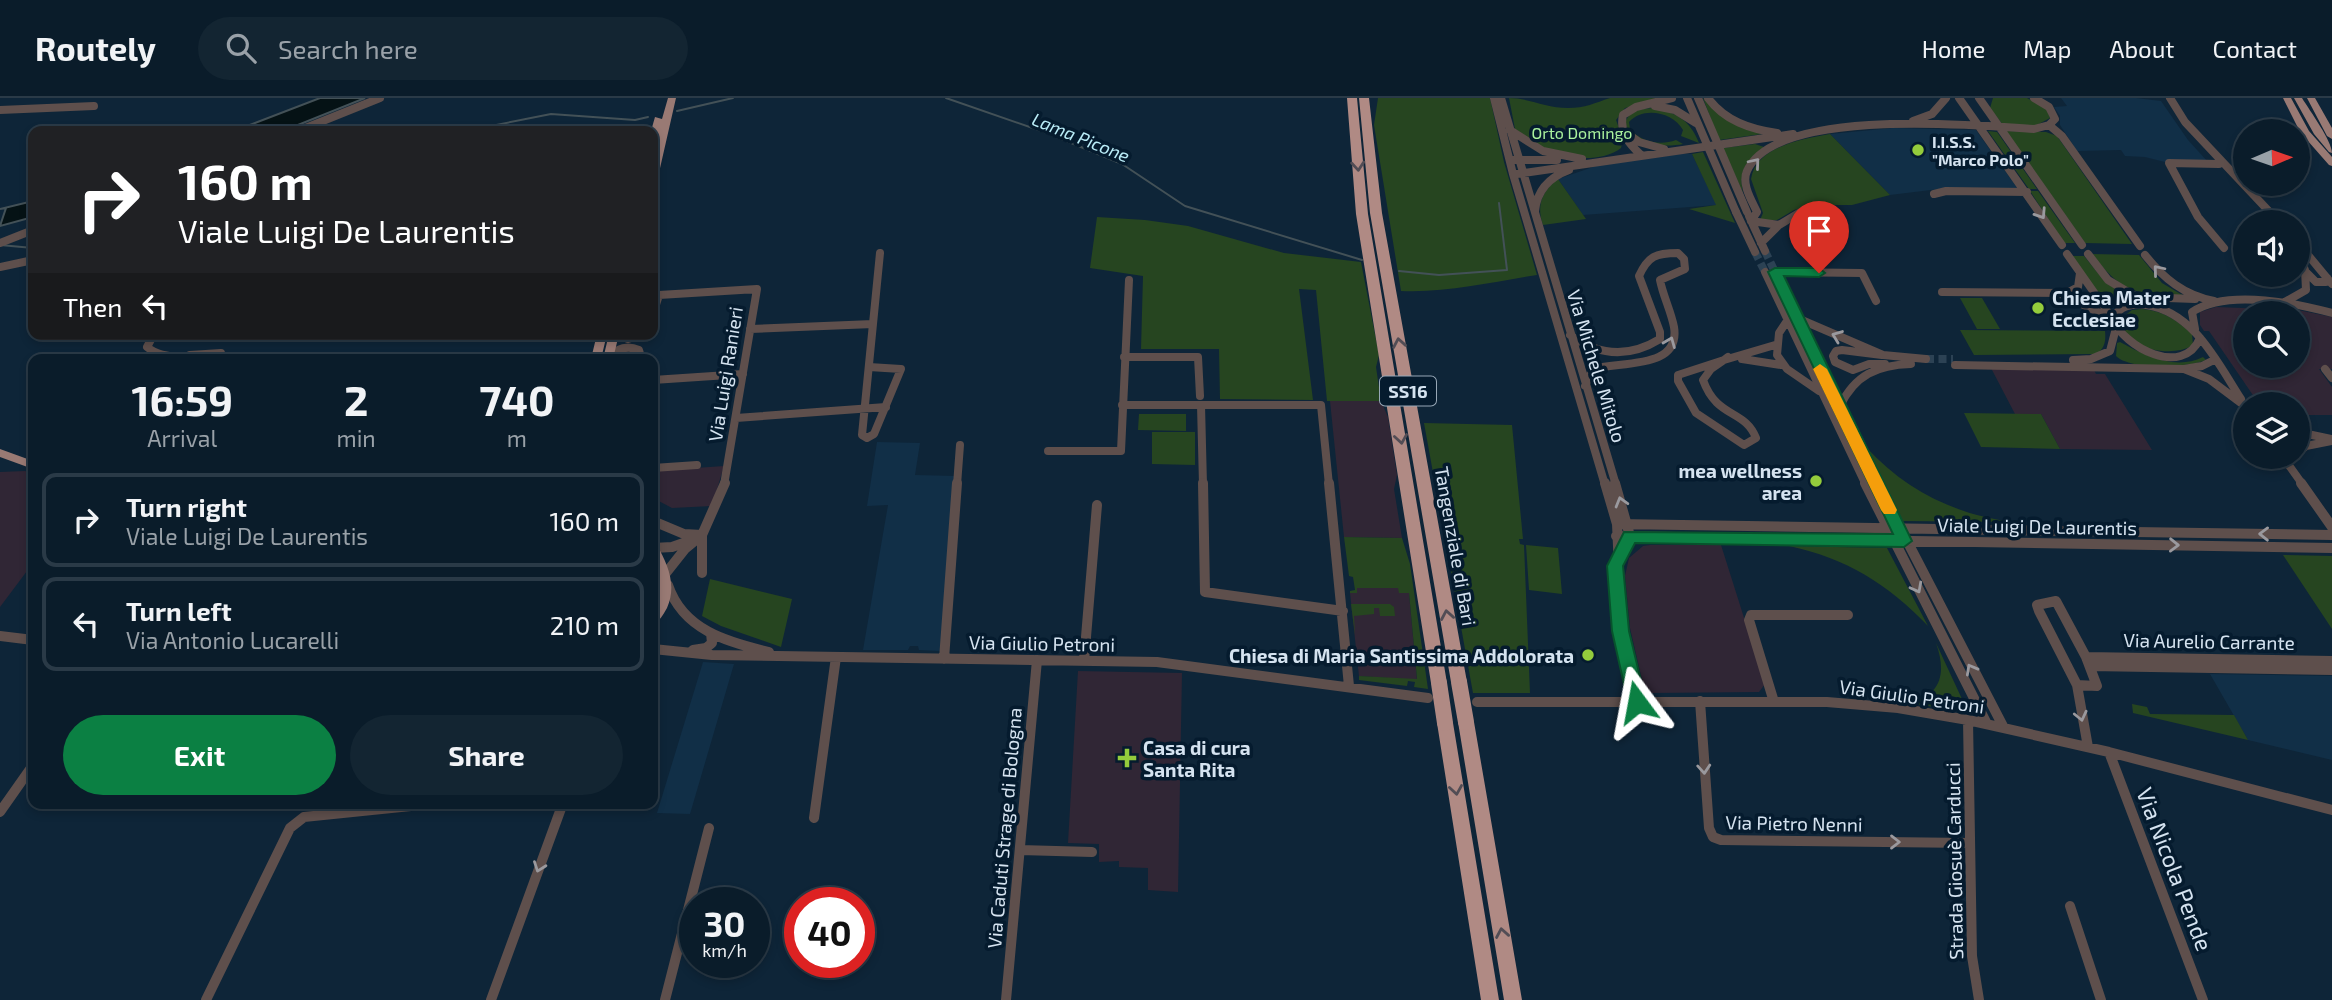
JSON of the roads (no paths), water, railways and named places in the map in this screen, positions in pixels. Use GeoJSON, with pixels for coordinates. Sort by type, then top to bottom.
{"type":"FeatureCollection","features":[{"type":"Feature","properties":{"kind":"highway","name":"Tangenziale di Bari"},"geometry":{"type":"LineString","coordinates":[[1352,98],[1362,214],[1490,1000]]}},
{"type":"Feature","properties":{"kind":"highway","name":"Tangenziale di Bari"},"geometry":{"type":"LineString","coordinates":[[1364,98],[1376,213],[1513,1000]]}},
{"type":"Feature","properties":{"kind":"highway"},"geometry":{"type":"LineString","coordinates":[[1366,114],[1371,98]]}},
{"type":"Feature","properties":{"kind":"main road"},"geometry":{"type":"LineString","coordinates":[[657,126],[664,98]]}},
{"type":"Feature","properties":{"kind":"main road"},"geometry":{"type":"LineString","coordinates":[[658,156],[672,98]]}},
{"type":"Feature","properties":{"kind":"main road"},"geometry":{"type":"LineString","coordinates":[[2287,98],[2305,132],[2332,163]]}},
{"type":"Feature","properties":{"kind":"main road"},"geometry":{"type":"LineString","coordinates":[[2298,98],[2319,134],[2332,150]]}},
{"type":"Feature","properties":{"kind":"main road"},"geometry":{"type":"LineString","coordinates":[[2310,99],[2332,136]]}},
{"type":"Feature","properties":{"kind":"main road"},"geometry":{"type":"LineString","coordinates":[[0,453],[28,463]]}},
{"type":"Feature","properties":{"kind":"main road"},"geometry":{"type":"LineString","coordinates":[[658,558],[667,577],[665,597],[658,610]]}},
{"type":"Feature","properties":{"kind":"street"},"geometry":{"type":"LineString","coordinates":[[310,126],[380,98]]}},
{"type":"Feature","properties":{"kind":"street"},"geometry":{"type":"LineString","coordinates":[[1494,98],[1514,160]]}},
{"type":"Feature","properties":{"kind":"street"},"geometry":{"type":"LineString","coordinates":[[1501,98],[1517,174],[1811,131],[1903,124],[2034,129],[2049,125],[2055,119],[2053,111],[2034,98]]}},
{"type":"Feature","properties":{"kind":"street"},"geometry":{"type":"LineString","coordinates":[[1641,155],[1623,130],[1620,123],[1622,115],[1671,98]]}},
{"type":"Feature","properties":{"kind":"street"},"geometry":{"type":"LineString","coordinates":[[1687,98],[1755,252]]}},
{"type":"Feature","properties":{"kind":"street"},"geometry":{"type":"LineString","coordinates":[[1698,98],[1763,247],[1779,225],[1804,210]]}},
{"type":"Feature","properties":{"kind":"street"},"geometry":{"type":"LineString","coordinates":[[1708,98],[1719,111],[1746,126],[1798,133]]}},
{"type":"Feature","properties":{"kind":"street"},"geometry":{"type":"LineString","coordinates":[[1903,124],[1932,114],[1946,98]]}},
{"type":"Feature","properties":{"kind":"street"},"geometry":{"type":"LineString","coordinates":[[1959,98],[2062,245]]}},
{"type":"Feature","properties":{"kind":"street"},"geometry":{"type":"LineString","coordinates":[[2168,98],[2180,122],[2262,210]]}},
{"type":"Feature","properties":{"kind":"street"},"geometry":{"type":"LineString","coordinates":[[2168,98],[2185,122],[2268,210]]}},
{"type":"Feature","properties":{"kind":"street"},"geometry":{"type":"LineString","coordinates":[[1983,100],[2082,246]]}},
{"type":"Feature","properties":{"kind":"street"},"geometry":{"type":"LineString","coordinates":[[0,110],[94,106]]}},
{"type":"Feature","properties":{"kind":"street"},"geometry":{"type":"LineString","coordinates":[[1644,106],[1675,110],[1696,122]]}},
{"type":"Feature","properties":{"kind":"street"},"geometry":{"type":"LineString","coordinates":[[2049,125],[2062,136],[2140,246]]}},
{"type":"Feature","properties":{"kind":"street"},"geometry":{"type":"LineString","coordinates":[[1508,128],[1520,139],[1549,154],[1596,161]]}},
{"type":"Feature","properties":{"kind":"street"},"geometry":{"type":"LineString","coordinates":[[1749,216],[1758,212],[1746,183],[1749,167],[1773,147],[1811,131]]}},
{"type":"Feature","properties":{"kind":"street"},"geometry":{"type":"LineString","coordinates":[[1629,139],[1655,147],[1678,150]]}},
{"type":"Feature","properties":{"kind":"street"},"geometry":{"type":"LineString","coordinates":[[1609,159],[1624,150],[1629,139]]}},
{"type":"Feature","properties":{"kind":"street"},"geometry":{"type":"LineString","coordinates":[[1514,160],[1596,161]]}},
{"type":"Feature","properties":{"kind":"street"},"geometry":{"type":"LineString","coordinates":[[1535,218],[1538,194],[1549,180],[1564,171],[1596,161]]}},
{"type":"Feature","properties":{"kind":"street"},"geometry":{"type":"LineString","coordinates":[[2218,164],[2169,163],[2199,217],[2224,248]]}},
{"type":"Feature","properties":{"kind":"street","name":"Via Michele Mitolo"},"geometry":{"type":"LineString","coordinates":[[1517,174],[1535,218],[1586,386],[1622,524],[1616,536],[1615,566],[1621,631],[1637,702]]}},
{"type":"Feature","properties":{"kind":"street","name":"Via Michele Mitolo"},"geometry":{"type":"LineString","coordinates":[[1517,174],[1622,524],[1630,536]]}},
{"type":"Feature","properties":{"kind":"street"},"geometry":{"type":"LineString","coordinates":[[1934,194],[1946,191],[2026,192]]}},
{"type":"Feature","properties":{"kind":"street"},"geometry":{"type":"LineString","coordinates":[[1749,216],[1779,225]]}},
{"type":"Feature","properties":{"kind":"street"},"geometry":{"type":"LineString","coordinates":[[0,237],[28,230]]}},
{"type":"Feature","properties":{"kind":"street"},"geometry":{"type":"LineString","coordinates":[[0,243],[28,231]]}},
{"type":"Feature","properties":{"kind":"street"},"geometry":{"type":"LineString","coordinates":[[869,367],[901,369],[874,434],[867,438],[862,435],[880,253]]}},
{"type":"Feature","properties":{"kind":"street"},"geometry":{"type":"LineString","coordinates":[[1570,335],[1598,352],[1616,354],[1642,350],[1654,344],[1660,339],[1660,332],[1639,276],[1642,267],[1657,253],[1678,253],[1684,259],[1685,269],[1682,272],[1660,280],[1664,302],[1675,330],[1667,353],[1656,361],[1603,364],[1593,369],[1586,386]]}},
{"type":"Feature","properties":{"kind":"street"},"geometry":{"type":"LineString","coordinates":[[2067,254],[2112,318],[2116,328],[2129,343],[2149,352],[2170,357],[2193,353],[2199,346],[2192,312],[2196,301]]}},
{"type":"Feature","properties":{"kind":"street"},"geometry":{"type":"LineString","coordinates":[[2088,254],[2108,280],[2149,305],[2172,313],[2198,334],[2236,392]]}},
{"type":"Feature","properties":{"kind":"street"},"geometry":{"type":"LineString","coordinates":[[2146,255],[2170,283],[2196,301]]}},
{"type":"Feature","properties":{"kind":"street"},"geometry":{"type":"LineString","coordinates":[[2310,257],[2330,281]]}},
{"type":"Feature","properties":{"kind":"street"},"geometry":{"type":"LineString","coordinates":[[0,267],[28,261]]}},
{"type":"Feature","properties":{"kind":"street"},"geometry":{"type":"LineString","coordinates":[[1876,302],[1862,273],[1770,272],[1821,393],[1892,540],[1987,724]]}},
{"type":"Feature","properties":{"kind":"street"},"geometry":{"type":"LineString","coordinates":[[1942,292],[2073,292],[2078,287],[2080,273]]}},
{"type":"Feature","properties":{"kind":"street"},"geometry":{"type":"LineString","coordinates":[[2310,279],[2318,282],[2330,281]]}},
{"type":"Feature","properties":{"kind":"street"},"geometry":{"type":"LineString","coordinates":[[1048,451],[1121,451],[1129,281]]}},
{"type":"Feature","properties":{"kind":"street"},"geometry":{"type":"LineString","coordinates":[[2310,287],[2319,286],[2332,291]]}},
{"type":"Feature","properties":{"kind":"street"},"geometry":{"type":"LineString","coordinates":[[2286,301],[2306,287],[2315,307]]}},
{"type":"Feature","properties":{"kind":"street","name":"Via Luigi Ranieri"},"geometry":{"type":"LineString","coordinates":[[658,298],[659,295],[757,289],[724,486],[702,535],[702,573]]}},
{"type":"Feature","properties":{"kind":"street"},"geometry":{"type":"LineString","coordinates":[[2060,293],[2112,318]]}},
{"type":"Feature","properties":{"kind":"street"},"geometry":{"type":"LineString","coordinates":[[2139,297],[2233,301]]}},
{"type":"Feature","properties":{"kind":"street"},"geometry":{"type":"LineString","coordinates":[[2315,307],[2332,303]]}},
{"type":"Feature","properties":{"kind":"street"},"geometry":{"type":"LineString","coordinates":[[2112,318],[2121,308],[2149,305]]}},
{"type":"Feature","properties":{"kind":"street"},"geometry":{"type":"LineString","coordinates":[[2310,306],[2332,313]]}},
{"type":"Feature","properties":{"kind":"street"},"geometry":{"type":"LineString","coordinates":[[2096,312],[2108,326],[2111,347],[2118,363],[2131,367]]}},
{"type":"Feature","properties":{"kind":"street"},"geometry":{"type":"LineString","coordinates":[[1754,357],[1774,345],[1791,318]]}},
{"type":"Feature","properties":{"kind":"street"},"geometry":{"type":"LineString","coordinates":[[1791,318],[1884,359]]}},
{"type":"Feature","properties":{"kind":"street"},"geometry":{"type":"LineString","coordinates":[[1791,318],[1840,406],[1904,541],[2004,728]]}},
{"type":"Feature","properties":{"kind":"street"},"geometry":{"type":"LineString","coordinates":[[750,329],[873,324]]}},
{"type":"Feature","properties":{"kind":"street"},"geometry":{"type":"LineString","coordinates":[[2116,328],[2111,347],[2101,356],[2080,360],[1954,362],[2183,369],[2202,366],[2214,360]]}},
{"type":"Feature","properties":{"kind":"street"},"geometry":{"type":"LineString","coordinates":[[150,340],[147,346],[156,354]]}},
{"type":"Feature","properties":{"kind":"street"},"geometry":{"type":"LineString","coordinates":[[1774,345],[1781,365]]}},
{"type":"Feature","properties":{"kind":"street"},"geometry":{"type":"LineString","coordinates":[[607,354],[630,347],[639,350],[640,354]]}},
{"type":"Feature","properties":{"kind":"street"},"geometry":{"type":"LineString","coordinates":[[1884,359],[1848,369],[1835,362],[1833,356],[1836,351],[1845,350],[1866,357],[1927,361]]}},
{"type":"Feature","properties":{"kind":"street"},"geometry":{"type":"LineString","coordinates":[[215,354],[221,353]]}},
{"type":"Feature","properties":{"kind":"street"},"geometry":{"type":"LineString","coordinates":[[1124,357],[1198,357],[1205,592],[1343,611]]}},
{"type":"Feature","properties":{"kind":"street"},"geometry":{"type":"LineString","coordinates":[[1728,357],[1711,369],[1703,380],[1709,399],[1751,425],[1756,438],[1744,444],[1696,413],[1678,381],[1678,375],[1728,357],[1754,357],[1781,365],[1821,393],[1833,397]]}},
{"type":"Feature","properties":{"kind":"street"},"geometry":{"type":"LineString","coordinates":[[1840,406],[1846,391],[1858,378],[1884,359]]}},
{"type":"Feature","properties":{"kind":"street"},"geometry":{"type":"LineString","coordinates":[[2183,369],[2222,387],[2233,396]]}},
{"type":"Feature","properties":{"kind":"street"},"geometry":{"type":"LineString","coordinates":[[2325,369],[2332,378]]}},
{"type":"Feature","properties":{"kind":"street"},"geometry":{"type":"LineString","coordinates":[[658,380],[743,374]]}},
{"type":"Feature","properties":{"kind":"street"},"geometry":{"type":"LineString","coordinates":[[1122,405],[1200,401],[1321,405],[1349,686]]}},
{"type":"Feature","properties":{"kind":"street"},"geometry":{"type":"LineString","coordinates":[[736,418],[864,411],[886,407]]}},
{"type":"Feature","properties":{"kind":"street"},"geometry":{"type":"LineString","coordinates":[[2310,435],[2332,440]]}},
{"type":"Feature","properties":{"kind":"street"},"geometry":{"type":"LineString","coordinates":[[2310,445],[2332,440]]}},
{"type":"Feature","properties":{"kind":"street"},"geometry":{"type":"LineString","coordinates":[[944,659],[960,445]]}},
{"type":"Feature","properties":{"kind":"street"},"geometry":{"type":"LineString","coordinates":[[658,468],[697,465]]}},
{"type":"Feature","properties":{"kind":"street"},"geometry":{"type":"LineString","coordinates":[[2292,470],[2332,527]]}},
{"type":"Feature","properties":{"kind":"street"},"geometry":{"type":"LineString","coordinates":[[1084,661],[1097,505]]}},
{"type":"Feature","properties":{"kind":"street"},"geometry":{"type":"LineString","coordinates":[[658,524],[684,534],[702,535]]}},
{"type":"Feature","properties":{"kind":"street","name":"Viale Luigi De Laurentis"},"geometry":{"type":"LineString","coordinates":[[1622,524],[2332,535]]}},
{"type":"Feature","properties":{"kind":"street"},"geometry":{"type":"LineString","coordinates":[[658,548],[672,547],[702,535]]}},
{"type":"Feature","properties":{"kind":"street"},"geometry":{"type":"LineString","coordinates":[[702,535],[685,549],[667,577],[670,595],[679,610],[695,626],[747,647],[786,657]]}},
{"type":"Feature","properties":{"kind":"street","name":"Viale Luigi De Laurentis"},"geometry":{"type":"LineString","coordinates":[[1616,536],[2332,548]]}},
{"type":"Feature","properties":{"kind":"street"},"geometry":{"type":"LineString","coordinates":[[1615,566],[1630,536]]}},
{"type":"Feature","properties":{"kind":"street"},"geometry":{"type":"LineString","coordinates":[[2077,685],[2097,686],[2088,661],[2056,601],[2037,605],[2077,685],[2088,747]]}},
{"type":"Feature","properties":{"kind":"street"},"geometry":{"type":"LineString","coordinates":[[1774,702],[1749,620],[1751,615],[1848,615]]}},
{"type":"Feature","properties":{"kind":"street"},"geometry":{"type":"LineString","coordinates":[[685,651],[706,648],[712,643],[711,633]]}},
{"type":"Feature","properties":{"kind":"street"},"geometry":{"type":"LineString","coordinates":[[0,636],[28,639]]}},
{"type":"Feature","properties":{"kind":"street","name":"Via Giulio Petroni"},"geometry":{"type":"LineString","coordinates":[[658,649],[712,655],[1164,663],[1428,698]]}},
{"type":"Feature","properties":{"kind":"street"},"geometry":{"type":"LineString","coordinates":[[814,818],[836,657]]}},
{"type":"Feature","properties":{"kind":"street","name":"Via Caduti Strage di Bologna"},"geometry":{"type":"LineString","coordinates":[[1006,1000],[1037,660]]}},
{"type":"Feature","properties":{"kind":"street","name":"Via Aurelio Carrante"},"geometry":{"type":"LineString","coordinates":[[2088,661],[2332,661]]}},
{"type":"Feature","properties":{"kind":"street","name":"Via Aurelio Carrante"},"geometry":{"type":"LineString","coordinates":[[2088,661],[2332,670]]}},
{"type":"Feature","properties":{"kind":"street","name":"Via Pietro Nenni"},"geometry":{"type":"LineString","coordinates":[[1700,701],[1709,828],[1713,837],[1721,840],[1970,842]]}},
{"type":"Feature","properties":{"kind":"street","name":"Via Giulio Petroni"},"geometry":{"type":"LineString","coordinates":[[1477,702],[1827,702],[1898,708],[1968,720],[2088,747],[2332,810]]}},
{"type":"Feature","properties":{"kind":"street","name":"Strada Giosuè Carducci"},"geometry":{"type":"LineString","coordinates":[[1968,720],[1972,956],[1979,1000]]}},
{"type":"Feature","properties":{"kind":"street","name":"Via Nicola Pende"},"geometry":{"type":"LineString","coordinates":[[2109,752],[2203,1000]]}},
{"type":"Feature","properties":{"kind":"street"},"geometry":{"type":"LineString","coordinates":[[0,812],[28,772]]}},
{"type":"Feature","properties":{"kind":"street"},"geometry":{"type":"LineString","coordinates":[[206,1000],[290,828],[304,817],[382,809]]}},
{"type":"Feature","properties":{"kind":"street"},"geometry":{"type":"LineString","coordinates":[[491,1000],[560,809]]}},
{"type":"Feature","properties":{"kind":"street"},"geometry":{"type":"LineString","coordinates":[[665,1000],[709,828]]}},
{"type":"Feature","properties":{"kind":"street"},"geometry":{"type":"LineString","coordinates":[[1020,850],[1093,852]]}},
{"type":"Feature","properties":{"kind":"street"},"geometry":{"type":"LineString","coordinates":[[2070,906],[2101,1000]]}},
{"type":"Feature","properties":{"kind":"waterway","name":"Lama Picone"},"geometry":{"type":"LineString","coordinates":[[677,111],[733,98]]}},
{"type":"Feature","properties":{"kind":"waterway","name":"Lama Picone"},"geometry":{"type":"LineString","coordinates":[[946,98],[1047,133],[1122,164],[1185,206],[1362,260]]}},
{"type":"Feature","properties":{"kind":"waterway","name":"Lama Picone"},"geometry":{"type":"LineString","coordinates":[[491,126],[551,114],[635,120],[648,117]]}},
{"type":"Feature","properties":{"kind":"waterway","name":"Lama Picone"},"geometry":{"type":"LineString","coordinates":[[1399,271],[1439,275],[1507,270],[1499,203]]}},
{"type":"Feature","properties":{"kind":"waterway","name":"Lama Picone"},"geometry":{"type":"LineString","coordinates":[[0,245],[28,248]]}},
{"type":"Feature","properties":{"kind":"tunnel"},"geometry":{"type":"LineString","coordinates":[[1765,251],[1775,272]]}},
{"type":"Feature","properties":{"kind":"tunnel"},"geometry":{"type":"LineString","coordinates":[[1755,252],[1765,272]]}},
{"type":"Feature","properties":{"kind":"tunnel"},"geometry":{"type":"LineString","coordinates":[[1926,359],[1953,359]]}},
{"type":"Feature","properties":{"kind":"place","name":"I.I.S.S. \"Marco Polo\""},"geometry":{"type":"Point","coordinates":[1918,150]}},
{"type":"Feature","properties":{"kind":"place","name":"Chiesa Mater Ecclesiae"},"geometry":{"type":"Point","coordinates":[2038,308]}},
{"type":"Feature","properties":{"kind":"place","name":"mea wellness area"},"geometry":{"type":"Point","coordinates":[1816,481]}},
{"type":"Feature","properties":{"kind":"place","name":"Chiesa di Maria Santissima Addolorata"},"geometry":{"type":"Point","coordinates":[1588,655]}},
{"type":"Feature","properties":{"kind":"place","name":"Casa di cura Santa Rita"},"geometry":{"type":"Point","coordinates":[1127,758]}},
{"type":"Feature","properties":{"kind":"park label","name":"Orto Domingo"},"geometry":{"type":"Point","coordinates":[1582,132]}}]}
